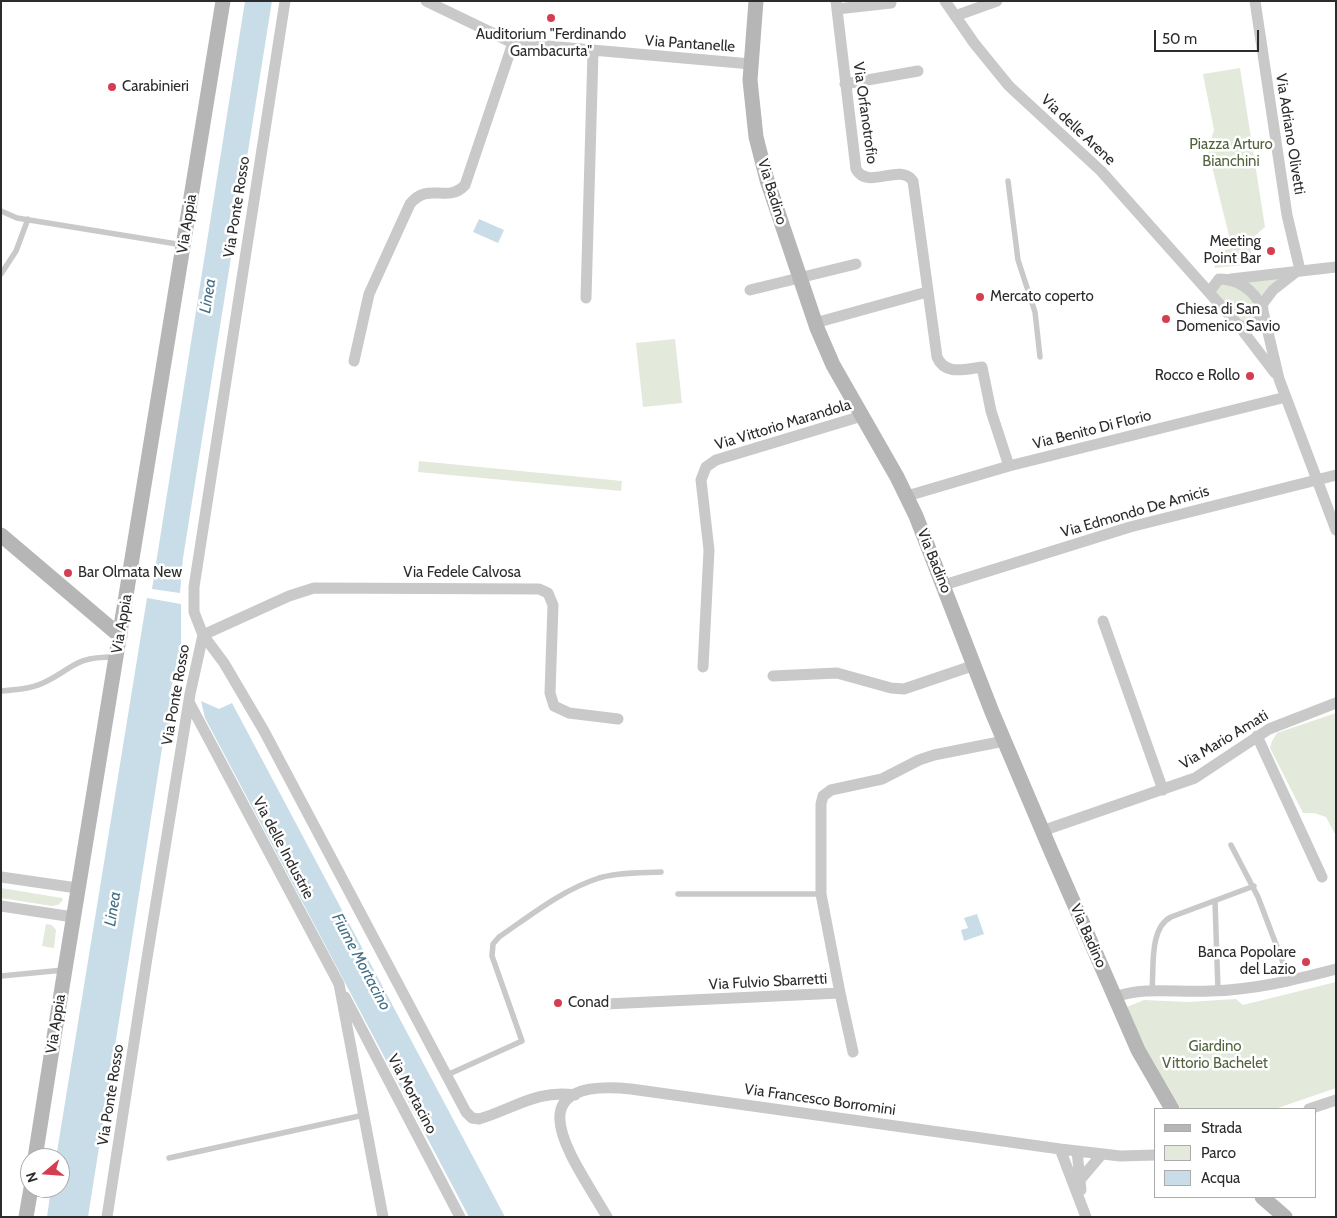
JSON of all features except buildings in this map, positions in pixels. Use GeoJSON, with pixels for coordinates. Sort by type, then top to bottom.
{"type":"FeatureCollection","features":[{"type":"Feature","properties":{"kind":"street","name":"Via Appia"},"geometry":{"type":"LineString","coordinates":[[37,1148],[76,888],[187,245],[223,1]]}},
{"type":"Feature","properties":{"kind":"street","name":"Via Ponte Rosso"},"geometry":{"type":"LineString","coordinates":[[107,1217],[146,958],[202,638],[194,612],[194,587],[285,1]]}},
{"type":"Feature","properties":{"kind":"street","name":"Via Pantanelle"},"geometry":{"type":"LineString","coordinates":[[426,1],[513,43],[594,52],[751,64]]}},
{"type":"Feature","properties":{"kind":"street","name":"Via Badino"},"geometry":{"type":"LineString","coordinates":[[756,1],[751,64],[751,102],[758,148],[815,323],[833,365],[907,496],[944,585],[1004,741],[1042,831],[1147,1068],[1171,1108]]}},
{"type":"Feature","properties":{"kind":"street","name":"Via delle Arene"},"geometry":{"type":"LineString","coordinates":[[945,1],[1009,86],[1101,171],[1210,291],[1279,379]]}},
{"type":"Feature","properties":{"kind":"street"},"geometry":{"type":"LineString","coordinates":[[955,16],[997,1]]}},
{"type":"Feature","properties":{"kind":"street","name":"Via Adriano Olivetti"},"geometry":{"type":"LineString","coordinates":[[1256,1],[1279,165],[1300,270]]}},
{"type":"Feature","properties":{"kind":"street"},"geometry":{"type":"LineString","coordinates":[[837,5],[890,3]]}},
{"type":"Feature","properties":{"kind":"street","name":"Via Orfanotrofio"},"geometry":{"type":"LineString","coordinates":[[837,5],[845,84],[858,173],[866,178],[904,175],[911,178],[916,191],[927,292]]}},
{"type":"Feature","properties":{"kind":"street"},"geometry":{"type":"LineString","coordinates":[[354,361],[369,294],[410,204],[418,196],[426,192],[454,193],[465,185],[513,43]]}},
{"type":"Feature","properties":{"kind":"street"},"geometry":{"type":"LineString","coordinates":[[586,298],[594,52]]}},
{"type":"Feature","properties":{"kind":"street"},"geometry":{"type":"LineString","coordinates":[[845,84],[918,71]]}},
{"type":"Feature","properties":{"kind":"street"},"geometry":{"type":"LineString","coordinates":[[750,290],[800,276],[856,264]]}},
{"type":"Feature","properties":{"kind":"street"},"geometry":{"type":"LineString","coordinates":[[1195,276],[1232,279],[1336,267]]}},
{"type":"Feature","properties":{"kind":"street"},"geometry":{"type":"LineString","coordinates":[[1239,326],[1249,327],[1258,323],[1262,307],[1276,287],[1300,270]]}},
{"type":"Feature","properties":{"kind":"street"},"geometry":{"type":"LineString","coordinates":[[1210,291],[1219,279]]}},
{"type":"Feature","properties":{"kind":"street"},"geometry":{"type":"LineString","coordinates":[[1232,279],[1244,286],[1262,307],[1279,379],[1336,530]]}},
{"type":"Feature","properties":{"kind":"street"},"geometry":{"type":"LineString","coordinates":[[815,323],[927,292],[939,362],[944,368],[953,370],[982,367],[990,411],[1009,466]]}},
{"type":"Feature","properties":{"kind":"street","name":"Via Benito Di Florio"},"geometry":{"type":"LineString","coordinates":[[907,496],[1009,466],[1286,397]]}},
{"type":"Feature","properties":{"kind":"street","name":"Via Vittorio Marandola"},"geometry":{"type":"LineString","coordinates":[[702,667],[709,550],[701,490],[702,476],[706,467],[716,460],[862,416]]}},
{"type":"Feature","properties":{"kind":"street","name":"Via Edmondo De Amicis"},"geometry":{"type":"LineString","coordinates":[[944,585],[1156,520],[1336,474]]}},
{"type":"Feature","properties":{"kind":"street"},"geometry":{"type":"LineString","coordinates":[[1,535],[120,636]]}},
{"type":"Feature","properties":{"kind":"street","name":"Via Fedele Calvosa"},"geometry":{"type":"LineString","coordinates":[[202,638],[289,596],[314,588],[539,589],[548,594],[553,605],[550,693],[554,706],[565,712],[618,719]]}},
{"type":"Feature","properties":{"kind":"street"},"geometry":{"type":"LineString","coordinates":[[1103,620],[1163,790]]}},
{"type":"Feature","properties":{"kind":"street"},"geometry":{"type":"LineString","coordinates":[[202,638],[224,662],[253,711],[447,1075]]}},
{"type":"Feature","properties":{"kind":"street"},"geometry":{"type":"LineString","coordinates":[[773,676],[832,672],[900,690],[913,688],[974,665]]}},
{"type":"Feature","properties":{"kind":"street","name":"Via delle Industrie"},"geometry":{"type":"LineString","coordinates":[[190,698],[338,984],[383,1217]]}},
{"type":"Feature","properties":{"kind":"street","name":"Via Mario Amati"},"geometry":{"type":"LineString","coordinates":[[1042,831],[1195,778],[1257,736],[1279,724],[1336,703]]}},
{"type":"Feature","properties":{"kind":"street"},"geometry":{"type":"LineString","coordinates":[[1257,736],[1322,877]]}},
{"type":"Feature","properties":{"kind":"street","name":"Via Fulvio Sbarretti"},"geometry":{"type":"LineString","coordinates":[[606,1004],[840,993],[821,894],[820,804],[826,793],[882,779],[919,760],[934,755],[1004,741]]}},
{"type":"Feature","properties":{"kind":"street"},"geometry":{"type":"LineString","coordinates":[[1,877],[76,888]]}},
{"type":"Feature","properties":{"kind":"street"},"geometry":{"type":"LineString","coordinates":[[1,906],[72,917]]}},
{"type":"Feature","properties":{"kind":"street"},"geometry":{"type":"LineString","coordinates":[[1114,997],[1152,990],[1218,991],[1257,988],[1336,969]]}},
{"type":"Feature","properties":{"kind":"street","name":"Via Mortacino"},"geometry":{"type":"LineString","coordinates":[[338,984],[460,1217]]}},
{"type":"Feature","properties":{"kind":"street"},"geometry":{"type":"LineString","coordinates":[[840,993],[853,1052]]}},
{"type":"Feature","properties":{"kind":"street","name":"Via Francesco Borromini"},"geometry":{"type":"LineString","coordinates":[[447,1075],[466,1112],[476,1119],[536,1096],[550,1094],[575,1095],[605,1088],[631,1089],[1060,1149],[1128,1156],[1154,1155]]}},
{"type":"Feature","properties":{"kind":"street"},"geometry":{"type":"LineString","coordinates":[[575,1095],[561,1107],[559,1117],[560,1132],[607,1217]]}},
{"type":"Feature","properties":{"kind":"street"},"geometry":{"type":"LineString","coordinates":[[1313,1108],[1336,1100]]}},
{"type":"Feature","properties":{"kind":"street"},"geometry":{"type":"LineString","coordinates":[[1060,1149],[1084,1212]]}},
{"type":"Feature","properties":{"kind":"street"},"geometry":{"type":"LineString","coordinates":[[1077,1150],[1084,1212]]}},
{"type":"Feature","properties":{"kind":"street"},"geometry":{"type":"LineString","coordinates":[[1080,1180],[1102,1154]]}},
{"type":"Feature","properties":{"kind":"street"},"geometry":{"type":"LineString","coordinates":[[26,1217],[29,1198]]}},
{"type":"Feature","properties":{"kind":"street"},"geometry":{"type":"LineString","coordinates":[[1263,1198],[1285,1217]]}},
{"type":"Feature","properties":{"kind":"lane"},"geometry":{"type":"LineString","coordinates":[[1008,181],[1019,265],[1033,307],[1040,357]]}},
{"type":"Feature","properties":{"kind":"lane"},"geometry":{"type":"LineString","coordinates":[[1,211],[11,216],[187,245]]}},
{"type":"Feature","properties":{"kind":"lane"},"geometry":{"type":"LineString","coordinates":[[1,274],[16,251],[28,219]]}},
{"type":"Feature","properties":{"kind":"lane"},"geometry":{"type":"LineString","coordinates":[[1,691],[42,684],[78,661],[116,657]]}},
{"type":"Feature","properties":{"kind":"lane"},"geometry":{"type":"LineString","coordinates":[[1231,844],[1254,886],[1290,981]]}},
{"type":"Feature","properties":{"kind":"lane"},"geometry":{"type":"LineString","coordinates":[[447,1075],[522,1041],[492,956],[493,944],[499,937],[560,896],[591,881],[619,874],[661,872]]}},
{"type":"Feature","properties":{"kind":"lane"},"geometry":{"type":"LineString","coordinates":[[1152,990],[1157,935],[1160,926],[1172,917],[1254,886]]}},
{"type":"Feature","properties":{"kind":"lane"},"geometry":{"type":"LineString","coordinates":[[678,894],[821,894]]}},
{"type":"Feature","properties":{"kind":"lane"},"geometry":{"type":"LineString","coordinates":[[1215,901],[1218,991]]}},
{"type":"Feature","properties":{"kind":"lane"},"geometry":{"type":"LineString","coordinates":[[1,976],[64,970]]}},
{"type":"Feature","properties":{"kind":"lane"},"geometry":{"type":"LineString","coordinates":[[169,1158],[364,1116]]}},
{"type":"Feature","properties":{"kind":"green space","name":"Piazza Arturo Bianchini"},"geometry":{"type":"Polygon","coordinates":[[[1240,68],[1265,227],[1249,241],[1253,264],[1215,268],[1212,254],[1232,248],[1208,150],[1214,130],[1203,74],[1240,68]]]}},
{"type":"Feature","properties":{"kind":"green space"},"geometry":{"type":"Polygon","coordinates":[[[1281,276],[1266,291],[1262,300],[1245,281],[1281,276]]]}},
{"type":"Feature","properties":{"kind":"green space"},"geometry":{"type":"Polygon","coordinates":[[[1221,283],[1240,287],[1259,310],[1256,319],[1241,322],[1215,291],[1221,283]]]}},
{"type":"Feature","properties":{"kind":"green space"},"geometry":{"type":"Polygon","coordinates":[[[675,339],[682,403],[643,407],[636,343],[675,339]]]}},
{"type":"Feature","properties":{"kind":"green space"},"geometry":{"type":"Polygon","coordinates":[[[419,461],[622,481],[621,491],[418,472],[419,461]]]}},
{"type":"Feature","properties":{"kind":"green space"},"geometry":{"type":"Polygon","coordinates":[[[1336,713],[1336,836],[1326,817],[1314,813],[1303,813],[1270,748],[1277,733],[1336,713]]]}},
{"type":"Feature","properties":{"kind":"green space"},"geometry":{"type":"Polygon","coordinates":[[[1,888],[62,898],[63,900],[58,905],[52,906],[1,898],[1,888]]]}},
{"type":"Feature","properties":{"kind":"green space"},"geometry":{"type":"Polygon","coordinates":[[[46,924],[52,925],[56,930],[54,948],[42,946],[46,924]]]}},
{"type":"Feature","properties":{"kind":"green space","name":"Giardino Vittorio Bachelet"},"geometry":{"type":"Polygon","coordinates":[[[1336,982],[1336,1088],[1278,1108],[1180,1108],[1138,1035],[1127,1007],[1144,1000],[1188,1002],[1236,999],[1243,1005],[1336,982]]]}},
{"type":"Feature","properties":{"kind":"water","name":"Linea"},"geometry":{"type":"Polygon","coordinates":[[[245,1],[272,1],[183,558],[180,593],[152,589],[245,1]]]}},
{"type":"Feature","properties":{"kind":"water"},"geometry":{"type":"Polygon","coordinates":[[[479,219],[504,230],[498,243],[473,232],[479,219]]]}},
{"type":"Feature","properties":{"kind":"water","name":"Linea"},"geometry":{"type":"Polygon","coordinates":[[[147,598],[181,604],[181,646],[169,697],[175,698],[174,712],[163,742],[88,1217],[47,1217],[50,1198],[70,1198],[70,1148],[58,1148],[147,598]]]}},
{"type":"Feature","properties":{"kind":"water","name":"Fiume Mortacino"},"geometry":{"type":"Polygon","coordinates":[[[201,701],[219,709],[232,703],[505,1217],[469,1217],[205,718],[201,701]]]}},
{"type":"Feature","properties":{"kind":"water"},"geometry":{"type":"Polygon","coordinates":[[[977,914],[984,934],[964,941],[961,930],[968,928],[964,918],[977,914]]]}},
{"type":"Feature","properties":{"kind":"place","name":"Auditorium \"Ferdinando Gambacurta\""},"geometry":{"type":"Point","coordinates":[551,18]}},
{"type":"Feature","properties":{"kind":"place","name":"Carabinieri"},"geometry":{"type":"Point","coordinates":[112,87]}},
{"type":"Feature","properties":{"kind":"place","name":"Meeting Point Bar"},"geometry":{"type":"Point","coordinates":[1271,251]}},
{"type":"Feature","properties":{"kind":"place","name":"Mercato coperto"},"geometry":{"type":"Point","coordinates":[980,297]}},
{"type":"Feature","properties":{"kind":"place","name":"Chiesa di San Domenico Savio"},"geometry":{"type":"Point","coordinates":[1166,319]}},
{"type":"Feature","properties":{"kind":"place","name":"Rocco e Rollo"},"geometry":{"type":"Point","coordinates":[1250,376]}},
{"type":"Feature","properties":{"kind":"place","name":"Bar Olmata New"},"geometry":{"type":"Point","coordinates":[68,573]}},
{"type":"Feature","properties":{"kind":"place","name":"Banca Popolare del Lazio"},"geometry":{"type":"Point","coordinates":[1306,962]}},
{"type":"Feature","properties":{"kind":"place","name":"Conad"},"geometry":{"type":"Point","coordinates":[558,1003]}}]}
